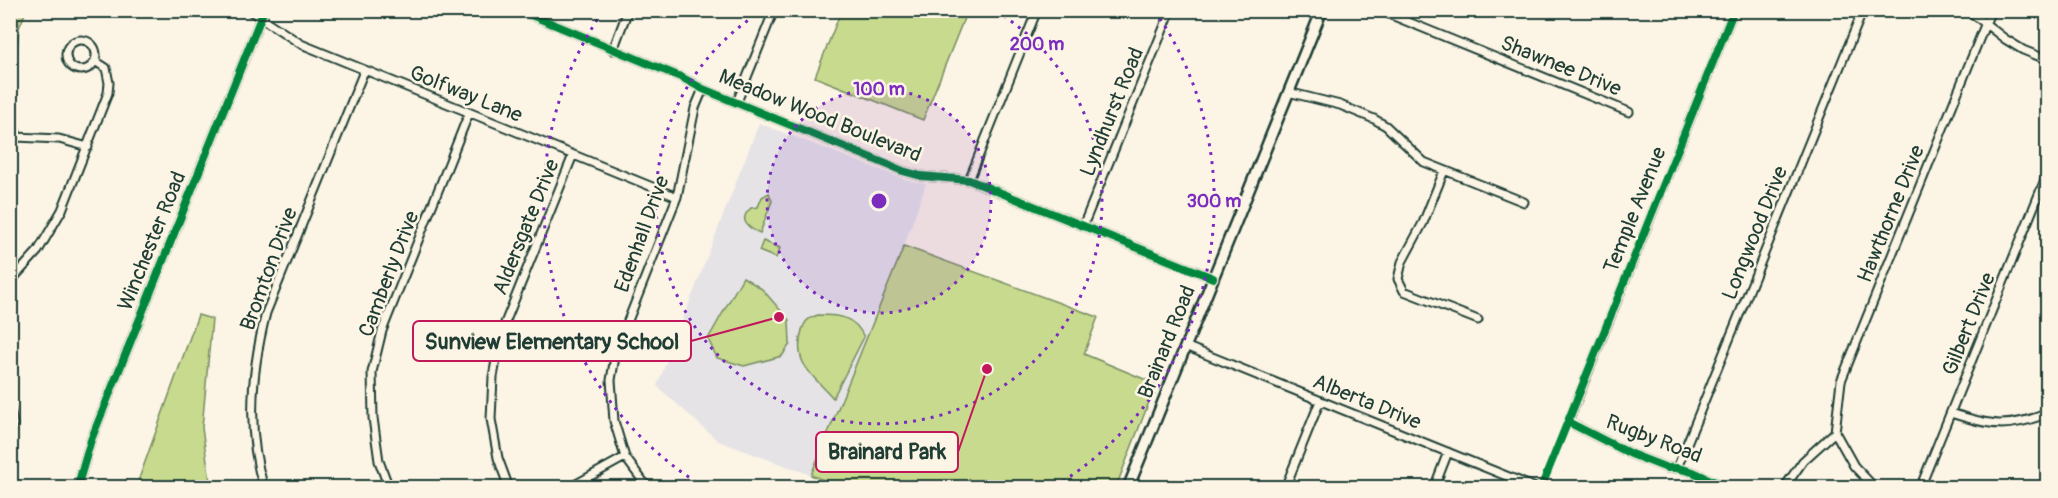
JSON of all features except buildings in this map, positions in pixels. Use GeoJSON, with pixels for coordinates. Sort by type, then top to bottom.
{"type":"FeatureCollection","features":[{"type":"Feature","properties":{"kind":"main road","name":"Brainard Road"},"geometry":{"type":"LineString","coordinates":[[1128,488],[1322,10]]}},
{"type":"Feature","properties":{"kind":"street","name":"Golfway Lane"},"geometry":{"type":"LineString","coordinates":[[249,10],[263,14],[301,44],[676,197]]}},
{"type":"Feature","properties":{"kind":"street","name":"Meadow Wood Boulevard"},"geometry":{"type":"LineString","coordinates":[[519,10],[903,171],[921,176],[969,180],[1213,278]]}},
{"type":"Feature","properties":{"kind":"street"},"geometry":{"type":"LineString","coordinates":[[614,50],[628,10]]}},
{"type":"Feature","properties":{"kind":"street"},"geometry":{"type":"LineString","coordinates":[[736,102],[774,10]]}},
{"type":"Feature","properties":{"kind":"street"},"geometry":{"type":"LineString","coordinates":[[969,180],[1036,10]]}},
{"type":"Feature","properties":{"kind":"street","name":"Lyndhurst Road"},"geometry":{"type":"LineString","coordinates":[[1083,226],[1171,10]]}},
{"type":"Feature","properties":{"kind":"street","name":"Shawnee Drive"},"geometry":{"type":"LineString","coordinates":[[1379,10],[1629,112]]}},
{"type":"Feature","properties":{"kind":"street","name":"Temple Avenue"},"geometry":{"type":"LineString","coordinates":[[1568,422],[1734,10]]}},
{"type":"Feature","properties":{"kind":"street","name":"Longwood Drive"},"geometry":{"type":"LineString","coordinates":[[1677,468],[1863,10]]}},
{"type":"Feature","properties":{"kind":"street"},"geometry":{"type":"LineString","coordinates":[[1968,10],[2005,39],[2023,50],[2048,60]]}},
{"type":"Feature","properties":{"kind":"street","name":"Hawthorne Drive"},"geometry":{"type":"LineString","coordinates":[[1835,432],[1841,381],[1991,10]]}},
{"type":"Feature","properties":{"kind":"street","name":"Winchester Road"},"geometry":{"type":"LineString","coordinates":[[77,488],[91,440],[263,14]]}},
{"type":"Feature","properties":{"kind":"street"},"geometry":{"type":"LineString","coordinates":[[76,40],[88,41],[96,49],[96,61],[88,69],[76,69],[68,62],[67,50],[70,44],[76,40]]}},
{"type":"Feature","properties":{"kind":"street"},"geometry":{"type":"LineString","coordinates":[[10,282],[38,251],[52,229],[87,147],[108,93],[109,83],[106,69],[96,61]]}},
{"type":"Feature","properties":{"kind":"street","name":"Bromton Drive"},"geometry":{"type":"LineString","coordinates":[[264,488],[254,433],[253,396],[259,340],[266,313],[364,71]]}},
{"type":"Feature","properties":{"kind":"street","name":"Edenhall Drive"},"geometry":{"type":"LineString","coordinates":[[648,488],[625,457],[614,421],[611,380],[616,351],[676,197],[695,108],[704,89]]}},
{"type":"Feature","properties":{"kind":"street"},"geometry":{"type":"LineString","coordinates":[[1288,92],[1340,105],[1374,119],[1386,126],[1424,162],[1524,202]]}},
{"type":"Feature","properties":{"kind":"street","name":"Camberly Drive"},"geometry":{"type":"LineString","coordinates":[[389,488],[379,461],[373,418],[372,372],[382,331],[470,113]]}},
{"type":"Feature","properties":{"kind":"street"},"geometry":{"type":"LineString","coordinates":[[10,123],[15,130],[16,137],[10,147]]}},
{"type":"Feature","properties":{"kind":"street"},"geometry":{"type":"LineString","coordinates":[[16,137],[59,139],[87,147]]}},
{"type":"Feature","properties":{"kind":"street","name":"Aldersgate Drive"},"geometry":{"type":"LineString","coordinates":[[509,488],[498,458],[491,418],[493,377],[501,333],[573,155]]}},
{"type":"Feature","properties":{"kind":"street"},"geometry":{"type":"LineString","coordinates":[[1444,171],[1423,223],[1402,262],[1398,279],[1404,291],[1478,320]]}},
{"type":"Feature","properties":{"kind":"street","name":"Gilbert Drive"},"geometry":{"type":"LineString","coordinates":[[1920,488],[2048,172]]}},
{"type":"Feature","properties":{"kind":"street","name":"Alberta Drive"},"geometry":{"type":"LineString","coordinates":[[1185,346],[1536,488]]}},
{"type":"Feature","properties":{"kind":"street"},"geometry":{"type":"LineString","coordinates":[[1285,488],[1320,401]]}},
{"type":"Feature","properties":{"kind":"street"},"geometry":{"type":"LineString","coordinates":[[10,408],[13,424],[10,432]]}},
{"type":"Feature","properties":{"kind":"street"},"geometry":{"type":"LineString","coordinates":[[1951,413],[1982,423],[2006,425],[2030,420],[2048,412]]}},
{"type":"Feature","properties":{"kind":"street","name":"Rugby Road"},"geometry":{"type":"LineString","coordinates":[[1568,422],[1631,454],[1667,468],[1693,472],[1728,488]]}},
{"type":"Feature","properties":{"kind":"street"},"geometry":{"type":"LineString","coordinates":[[1784,488],[1802,463],[1835,432],[1854,466],[1875,488]]}},
{"type":"Feature","properties":{"kind":"street"},"geometry":{"type":"LineString","coordinates":[[1434,488],[1448,452]]}},
{"type":"Feature","properties":{"kind":"street"},"geometry":{"type":"LineString","coordinates":[[569,488],[625,457]]}},
{"type":"Feature","properties":{"kind":"shaded area"},"geometry":{"type":"Polygon","coordinates":[[[759,123],[904,179],[926,184],[904,246],[811,475],[718,441],[657,386],[759,123]]]}},
{"type":"Feature","properties":{"kind":"green space"},"geometry":{"type":"Polygon","coordinates":[[[11,10],[26,11],[19,28],[16,62],[11,63],[11,10]]]}},
{"type":"Feature","properties":{"kind":"green space"},"geometry":{"type":"Polygon","coordinates":[[[841,11],[967,11],[923,120],[815,77],[841,11]]]}},
{"type":"Feature","properties":{"kind":"green space"},"geometry":{"type":"Polygon","coordinates":[[[769,193],[772,201],[760,233],[748,226],[745,216],[751,208],[758,207],[762,197],[769,193]]]}},
{"type":"Feature","properties":{"kind":"green space"},"geometry":{"type":"Polygon","coordinates":[[[763,241],[780,248],[776,258],[759,251],[763,241]]]}},
{"type":"Feature","properties":{"kind":"green space"},"geometry":{"type":"Polygon","coordinates":[[[904,246],[1098,317],[1084,354],[1156,384],[1116,487],[842,488],[811,475],[904,246]]]}},
{"type":"Feature","properties":{"kind":"green space"},"geometry":{"type":"Polygon","coordinates":[[[743,277],[762,289],[789,320],[790,344],[782,356],[744,366],[717,358],[708,339],[743,277]]]}},
{"type":"Feature","properties":{"kind":"green space"},"geometry":{"type":"Polygon","coordinates":[[[198,315],[212,319],[202,428],[211,487],[136,487],[198,315]]]}},
{"type":"Feature","properties":{"kind":"green space"},"geometry":{"type":"Polygon","coordinates":[[[818,315],[845,318],[856,325],[864,337],[833,398],[806,368],[800,352],[804,324],[818,315]]]}},
{"type":"Feature","properties":{"kind":"cycle path"},"geometry":{"type":"LineString","coordinates":[[77,488],[91,440],[264,10]]}},
{"type":"Feature","properties":{"kind":"cycle path"},"geometry":{"type":"LineString","coordinates":[[519,10],[903,171],[921,176],[969,180],[1213,278]]}},
{"type":"Feature","properties":{"kind":"cycle path"},"geometry":{"type":"LineString","coordinates":[[1541,488],[1734,10]]}},
{"type":"Feature","properties":{"kind":"cycle path"},"geometry":{"type":"LineString","coordinates":[[1568,422],[1631,454],[1667,468],[1693,472],[1728,488]]}},
{"type":"Feature","properties":{"kind":"place","name":"Sunview Elementary School"},"geometry":{"type":"Point","coordinates":[779,317]}},
{"type":"Feature","properties":{"kind":"place","name":"Brainard Park"},"geometry":{"type":"Point","coordinates":[987,369]}}]}
